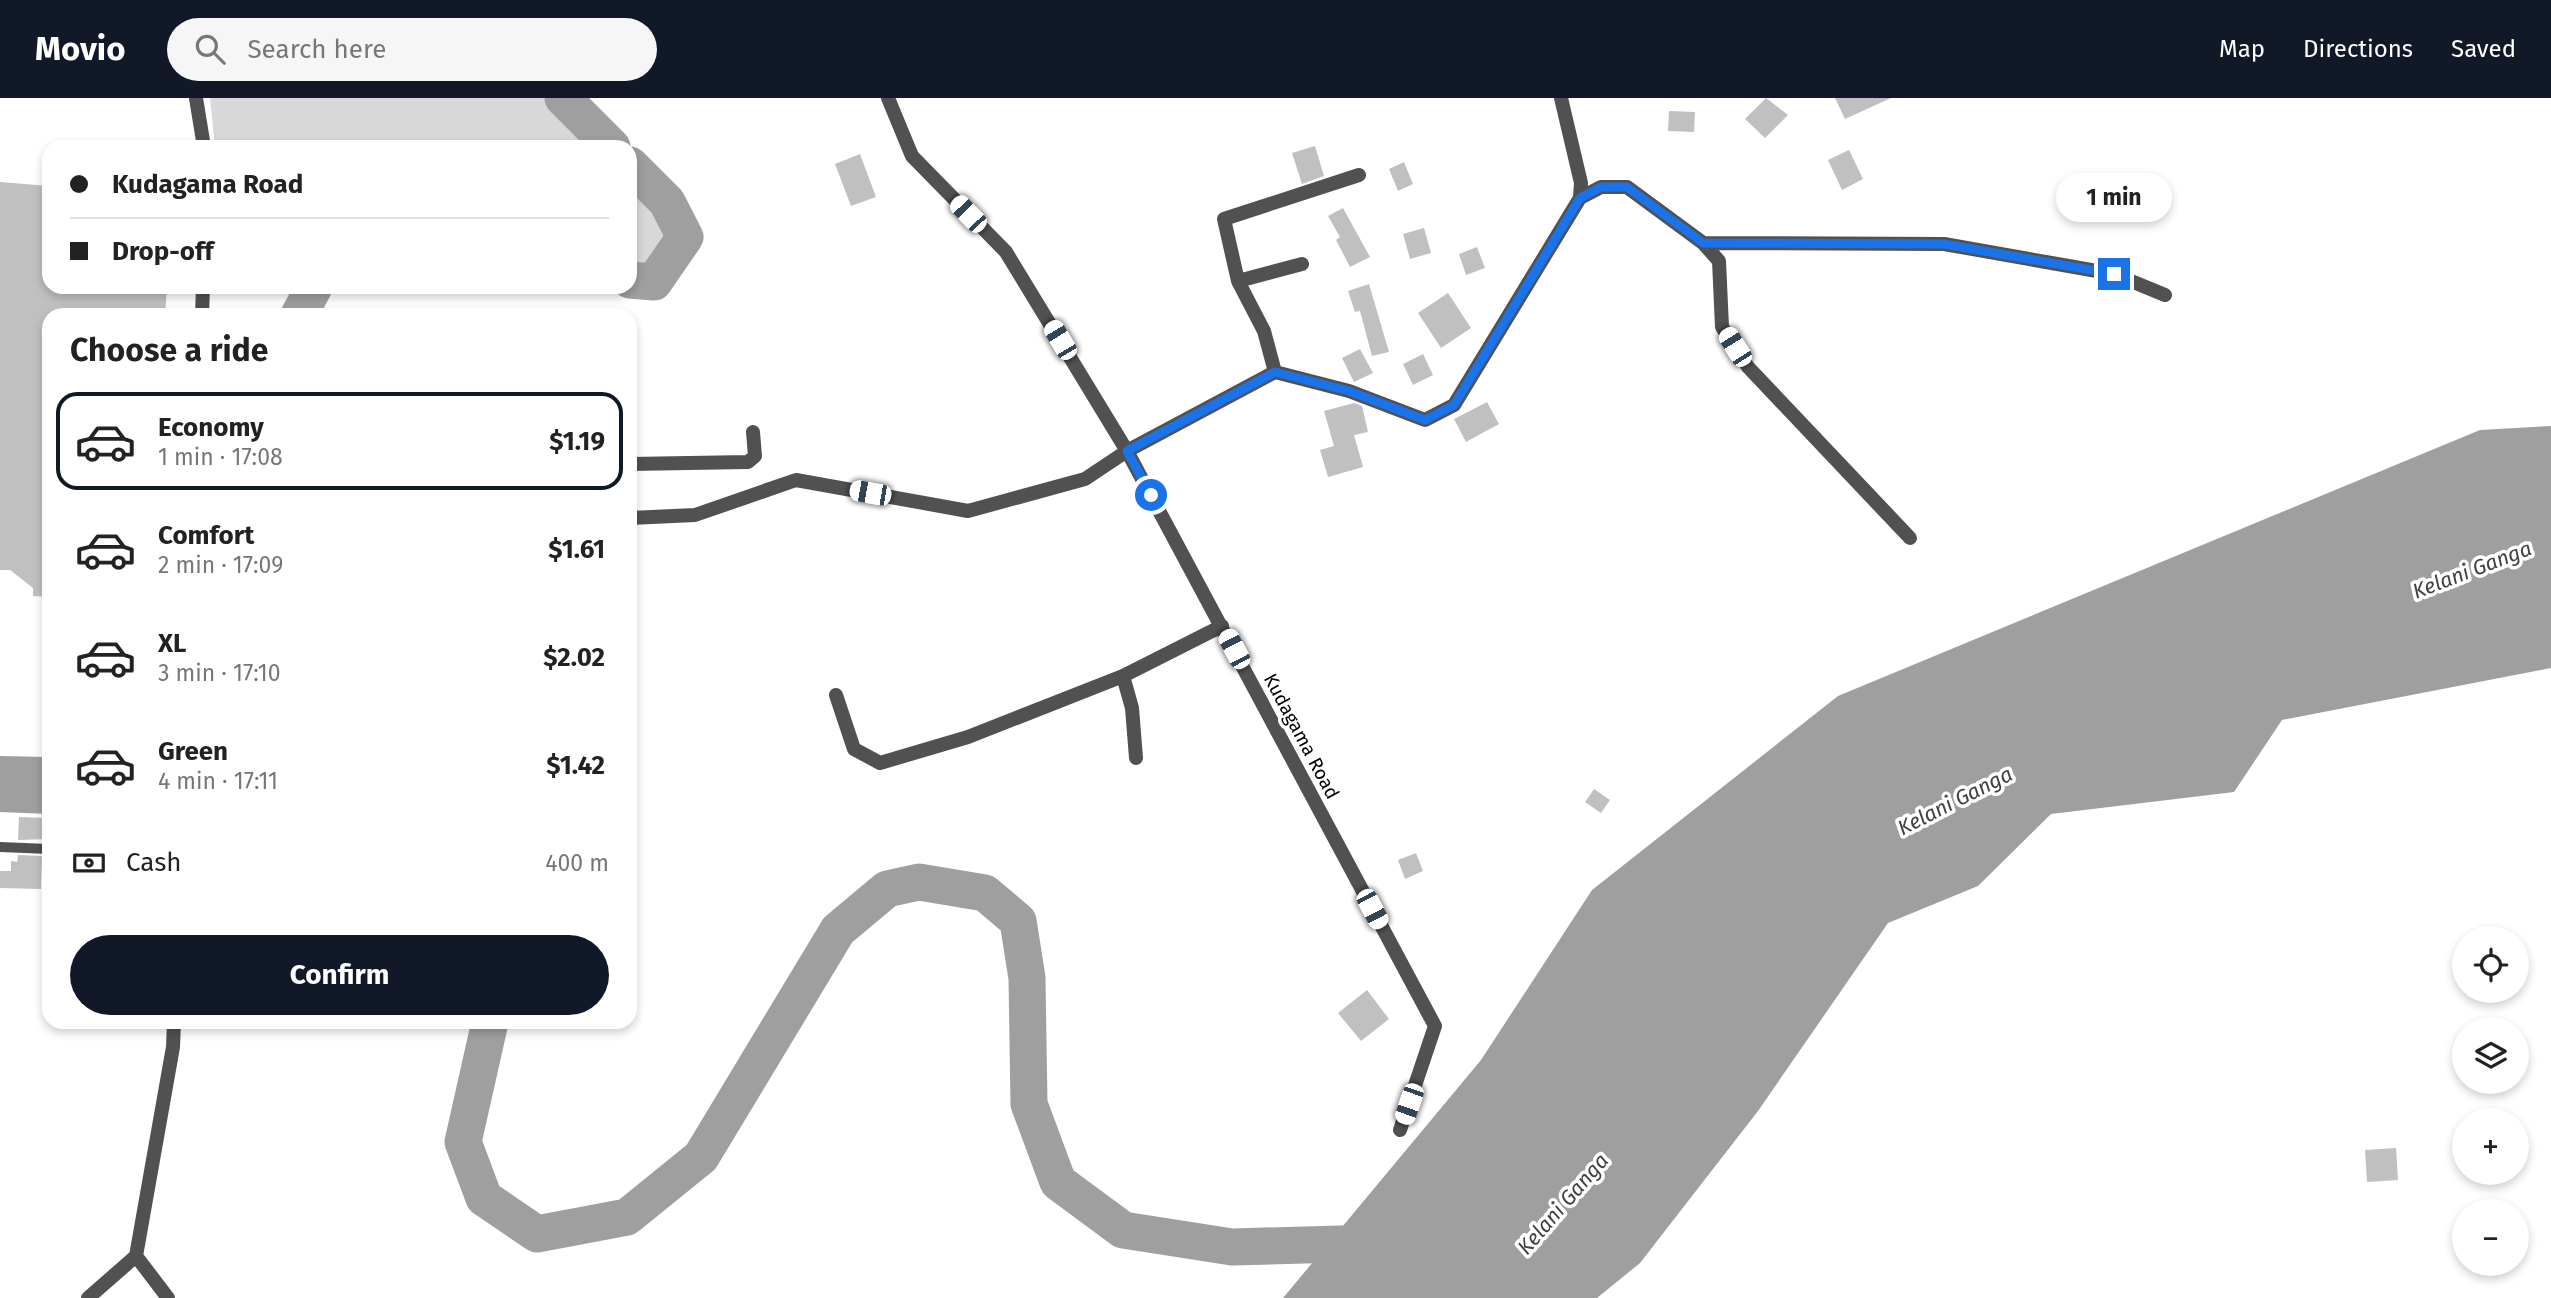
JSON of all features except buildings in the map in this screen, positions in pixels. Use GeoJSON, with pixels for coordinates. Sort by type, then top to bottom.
{"type":"FeatureCollection","features":[{"type":"Feature","properties":{"kind":"street"},"geometry":{"type":"LineString","coordinates":[[196,98],[203,140]]}},
{"type":"Feature","properties":{"kind":"street","name":"Kudagama Road"},"geometry":{"type":"LineString","coordinates":[[888,98],[912,156],[1006,251],[1127,451],[1435,1026],[1400,1130]]}},
{"type":"Feature","properties":{"kind":"street"},"geometry":{"type":"LineString","coordinates":[[637,518],[695,515],[796,480],[968,511],[1085,479],[1127,451],[1275,372],[1349,391],[1425,420],[1443,413],[1454,405],[1580,198],[1581,183],[1561,98]]}},
{"type":"Feature","properties":{"kind":"street"},"geometry":{"type":"LineString","coordinates":[[1275,372],[1265,331],[1238,281],[1224,219],[1359,175]]}},
{"type":"Feature","properties":{"kind":"street"},"geometry":{"type":"LineString","coordinates":[[1580,198],[1601,187],[1627,187],[1703,243],[1718,261],[1722,327],[1748,367],[1910,538]]}},
{"type":"Feature","properties":{"kind":"street"},"geometry":{"type":"LineString","coordinates":[[1703,243],[1944,244],[2114,274],[2165,295]]}},
{"type":"Feature","properties":{"kind":"street"},"geometry":{"type":"LineString","coordinates":[[1238,281],[1302,264]]}},
{"type":"Feature","properties":{"kind":"street"},"geometry":{"type":"LineString","coordinates":[[637,464],[748,462],[755,456],[753,432]]}},
{"type":"Feature","properties":{"kind":"street"},"geometry":{"type":"LineString","coordinates":[[836,695],[854,749],[880,763],[968,737],[1123,676],[1222,626]]}},
{"type":"Feature","properties":{"kind":"street"},"geometry":{"type":"LineString","coordinates":[[1123,676],[1132,708],[1136,758]]}},
{"type":"Feature","properties":{"kind":"street"},"geometry":{"type":"LineString","coordinates":[[88,1298],[135,1256],[173,1047],[174,1029]]}},
{"type":"Feature","properties":{"kind":"street"},"geometry":{"type":"LineString","coordinates":[[135,1256],[167,1298]]}},
{"type":"Feature","properties":{"kind":"lane"},"geometry":{"type":"LineString","coordinates":[[0,847],[42,849]]}},
{"type":"Feature","properties":{"kind":"shaded area"},"geometry":{"type":"Polygon","coordinates":[[[210,98],[547,98],[588,140],[214,140],[210,98]]]}},
{"type":"Feature","properties":{"kind":"shaded area"},"geometry":{"type":"Polygon","coordinates":[[[637,189],[657,210],[671,237],[648,269],[637,268],[637,189]]]}},
{"type":"Feature","properties":{"kind":"water","name":"Kelani Ganga"},"geometry":{"type":"Polygon","coordinates":[[[2551,426],[2551,668],[2282,720],[2234,792],[2051,814],[1978,886],[1888,923],[1758,1111],[1640,1263],[1597,1298],[1283,1298],[1481,1060],[1592,890],[1838,696],[2480,430],[2551,426]]]}},
{"type":"Feature","properties":{"kind":"water"},"geometry":{"type":"Polygon","coordinates":[[[0,756],[42,757],[42,814],[0,812],[0,756]]]}},
{"type":"Feature","properties":{"kind":"waterway"},"geometry":{"type":"LineString","coordinates":[[563,98],[605,140]]}},
{"type":"Feature","properties":{"kind":"waterway"},"geometry":{"type":"LineString","coordinates":[[637,172],[667,202],[685,237],[654,282],[637,281]]}},
{"type":"Feature","properties":{"kind":"waterway"},"geometry":{"type":"LineString","coordinates":[[303,308],[310,294]]}},
{"type":"Feature","properties":{"kind":"waterway"},"geometry":{"type":"LineString","coordinates":[[488,1029],[463,1142],[484,1198],[537,1234],[627,1217],[701,1157],[838,930],[887,889],[919,882],[985,893],[1018,921],[1027,978],[1029,1104],[1058,1182],[1123,1230],[1232,1247],[1375,1243]]}},
{"type":"Feature","properties":{"kind":"route"},"geometry":{"type":"LineString","coordinates":[[1151,495],[1127,451],[1275,372],[1349,391],[1425,420],[1443,413],[1454,405],[1580,198],[1601,187],[1627,187],[1703,243],[1944,244],[2114,274]]}}]}
